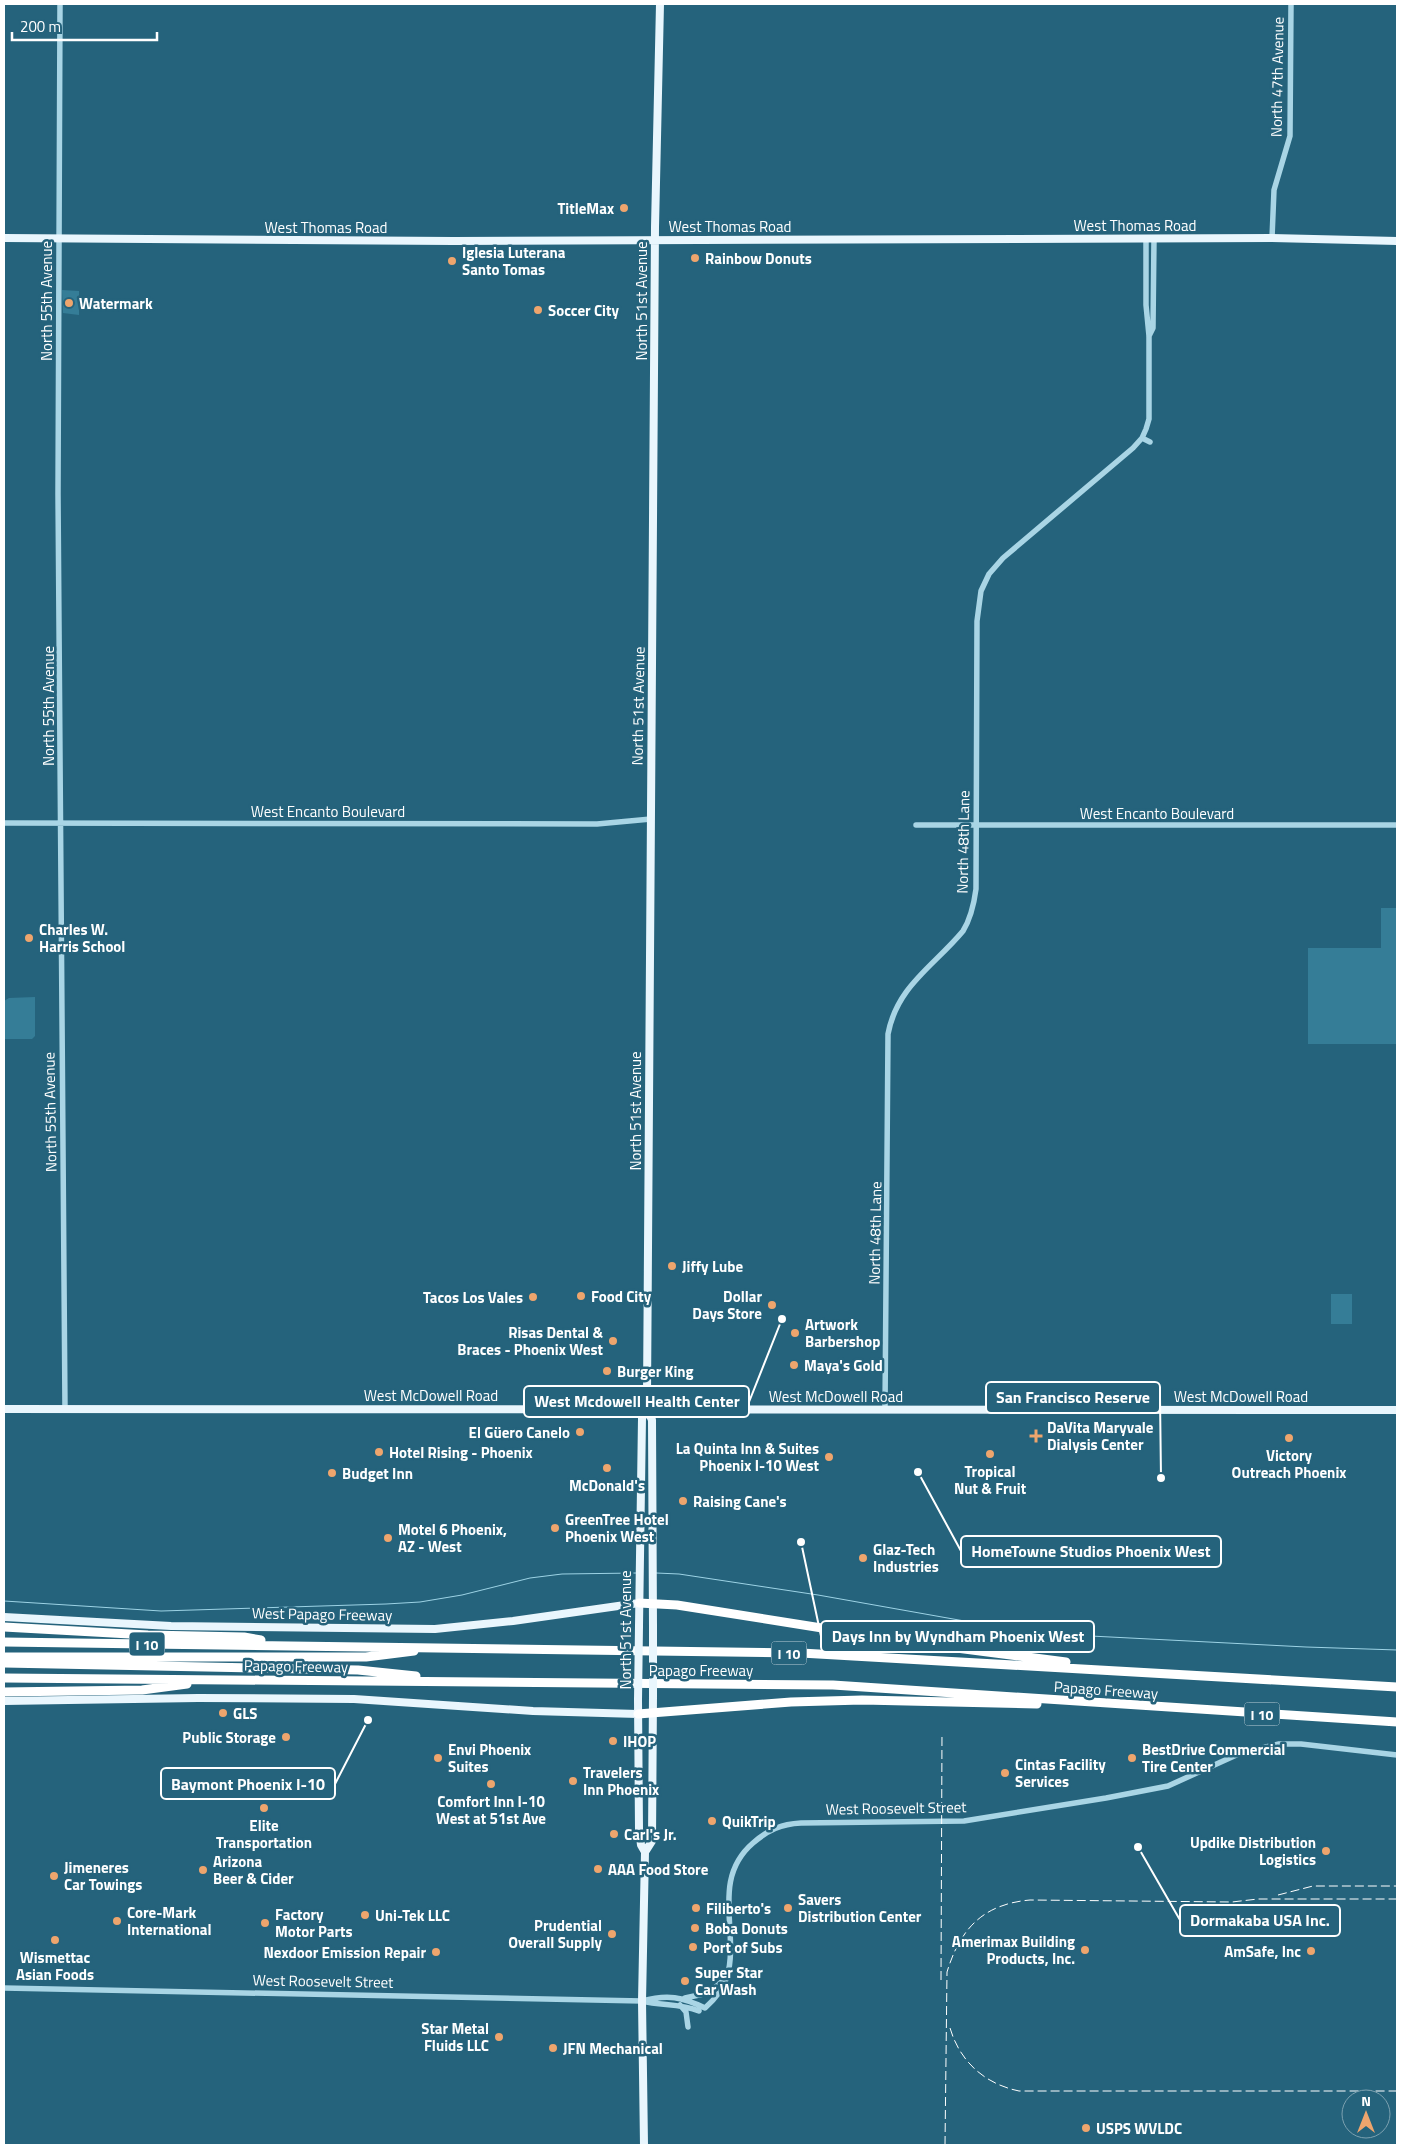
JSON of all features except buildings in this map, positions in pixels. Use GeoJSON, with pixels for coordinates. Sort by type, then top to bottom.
{"type":"FeatureCollection","features":[{"type":"Feature","properties":{"kind":"highway"},"geometry":{"type":"LineString","coordinates":[[639,1603],[653,1602],[936,1646],[1128,1670]]}},
{"type":"Feature","properties":{"kind":"highway"},"geometry":{"type":"LineString","coordinates":[[4,1627],[148,1635],[244,1637],[291,1645]]}},
{"type":"Feature","properties":{"kind":"highway","name":"Papago Freeway"},"geometry":{"type":"LineString","coordinates":[[4,1642],[800,1653],[1128,1670],[1397,1687]]}},
{"type":"Feature","properties":{"kind":"highway"},"geometry":{"type":"LineString","coordinates":[[4,1657],[366,1657],[449,1647]]}},
{"type":"Feature","properties":{"kind":"highway"},"geometry":{"type":"LineString","coordinates":[[4,1663],[358,1670],[471,1682]]}},
{"type":"Feature","properties":{"kind":"highway","name":"Papago Freeway"},"geometry":{"type":"LineString","coordinates":[[4,1678],[833,1685],[1397,1722]]}},
{"type":"Feature","properties":{"kind":"highway"},"geometry":{"type":"LineString","coordinates":[[4,1692],[142,1690],[219,1679]]}},
{"type":"Feature","properties":{"kind":"highway"},"geometry":{"type":"LineString","coordinates":[[638,1714],[728,1706],[862,1700],[1127,1705]]}},
{"type":"Feature","properties":{"kind":"main road","name":"North 51st Avenue"},"geometry":{"type":"LineString","coordinates":[[645,1852],[652,1841],[652,1420],[647,1409],[655,240],[660,4]]}},
{"type":"Feature","properties":{"kind":"main road","name":"West Thomas Road"},"geometry":{"type":"LineString","coordinates":[[4,238],[343,241],[1272,238],[1397,241]]}},
{"type":"Feature","properties":{"kind":"main road","name":"West McDowell Road"},"geometry":{"type":"LineString","coordinates":[[4,1409],[1397,1410]]}},
{"type":"Feature","properties":{"kind":"main road","name":"North 51st Avenue"},"geometry":{"type":"LineString","coordinates":[[644,2145],[642,2001],[645,1852],[641,1845],[639,1829],[638,1700],[642,1418],[647,1409]]}},
{"type":"Feature","properties":{"kind":"main road"},"geometry":{"type":"LineString","coordinates":[[641,1490],[648,1496],[648,1528],[653,1550]]}},
{"type":"Feature","properties":{"kind":"main road","name":"West Papago Freeway"},"geometry":{"type":"LineString","coordinates":[[4,1617],[171,1626],[434,1628],[513,1622],[639,1603]]}},
{"type":"Feature","properties":{"kind":"main road"},"geometry":{"type":"LineString","coordinates":[[4,1701],[198,1698],[354,1699],[533,1711],[638,1714]]}},
{"type":"Feature","properties":{"kind":"street","name":"North 55th Avenue"},"geometry":{"type":"LineString","coordinates":[[60,4],[58,238],[60,824],[65,1409]]}},
{"type":"Feature","properties":{"kind":"street","name":"North 47th Avenue"},"geometry":{"type":"LineString","coordinates":[[1272,238],[1274,190],[1290,136],[1291,4]]}},
{"type":"Feature","properties":{"kind":"street","name":"North 48th Lane"},"geometry":{"type":"LineString","coordinates":[[885,1409],[888,1034],[893,1014],[901,998],[957,938],[967,923],[975,895],[977,622],[981,591],[989,574],[1003,558],[1076,498],[1142,438],[1149,419],[1149,336],[1153,328],[1150,239]]}},
{"type":"Feature","properties":{"kind":"street"},"geometry":{"type":"LineString","coordinates":[[1142,438],[1150,442]]}},
{"type":"Feature","properties":{"kind":"street","name":"West Encanto Boulevard"},"geometry":{"type":"LineString","coordinates":[[4,823],[597,824],[651,819]]}},
{"type":"Feature","properties":{"kind":"street","name":"West Encanto Boulevard"},"geometry":{"type":"LineString","coordinates":[[916,825],[1397,825]]}},
{"type":"Feature","properties":{"kind":"street","name":"West Roosevelt Street"},"geometry":{"type":"LineString","coordinates":[[702,2009],[721,1992],[727,1978],[729,1962],[729,1892],[732,1874],[747,1849],[769,1830],[777,1827],[801,1823],[964,1821],[1106,1798],[1168,1786],[1188,1779],[1243,1752],[1279,1744],[1301,1744],[1397,1755]]}},
{"type":"Feature","properties":{"kind":"street"},"geometry":{"type":"LineString","coordinates":[[684,1998],[708,1993],[727,1978]]}},
{"type":"Feature","properties":{"kind":"street","name":"West Roosevelt Street"},"geometry":{"type":"LineString","coordinates":[[4,1988],[642,2001],[702,2009]]}},
{"type":"Feature","properties":{"kind":"street","name":"West Roosevelt Street"},"geometry":{"type":"LineString","coordinates":[[642,2001],[655,1998],[684,1998],[702,2009]]}},
{"type":"Feature","properties":{"kind":"street"},"geometry":{"type":"LineString","coordinates":[[680,2005],[686,2012],[688,2027]]}},
{"type":"Feature","properties":{"kind":"shaded area"},"geometry":{"type":"Polygon","coordinates":[[[62,290],[79,291],[79,315],[63,313],[62,290]]]}},
{"type":"Feature","properties":{"kind":"shaded area"},"geometry":{"type":"Polygon","coordinates":[[[1381,908],[1397,908],[1397,1044],[1308,1044],[1308,948],[1381,948],[1381,908]]]}},
{"type":"Feature","properties":{"kind":"shaded area"},"geometry":{"type":"Polygon","coordinates":[[[35,997],[35,1036],[32,1039],[4,1039],[4,1001],[9,998],[35,997]]]}},
{"type":"Feature","properties":{"kind":"shaded area"},"geometry":{"type":"Polygon","coordinates":[[[1331,1294],[1352,1294],[1352,1324],[1331,1324],[1331,1294]]]}},
{"type":"Feature","properties":{"kind":"waterway"},"geometry":{"type":"LineString","coordinates":[[4,1601],[161,1611],[386,1604],[420,1602],[462,1595],[530,1578],[562,1574],[637,1573]]}},
{"type":"Feature","properties":{"kind":"waterway"},"geometry":{"type":"LineString","coordinates":[[656,1573],[679,1574],[818,1595],[1032,1633],[1397,1650]]}},
{"type":"Feature","properties":{"kind":"railway"},"geometry":{"type":"LineString","coordinates":[[941,1980],[942,1733]]}},
{"type":"Feature","properties":{"kind":"railway"},"geometry":{"type":"LineString","coordinates":[[1278,1895],[1313,1886],[1397,1886]]}},
{"type":"Feature","properties":{"kind":"railway"},"geometry":{"type":"LineString","coordinates":[[945,2145],[947,1972],[952,1957],[967,1931],[987,1913],[1013,1902],[1030,1900],[1232,1902],[1258,1899],[1397,1899]]}},
{"type":"Feature","properties":{"kind":"railway"},"geometry":{"type":"LineString","coordinates":[[950,2028],[960,2051],[976,2070],[995,2083],[1019,2091],[1397,2091]]}},
{"type":"Feature","properties":{"kind":"place","name":"TitleMax"},"geometry":{"type":"Point","coordinates":[624,208]}},
{"type":"Feature","properties":{"kind":"place","name":"Rainbow Donuts"},"geometry":{"type":"Point","coordinates":[695,258]}},
{"type":"Feature","properties":{"kind":"place","name":"Iglesia Luterana Santo Tomas"},"geometry":{"type":"Point","coordinates":[452,261]}},
{"type":"Feature","properties":{"kind":"place","name":"Watermark"},"geometry":{"type":"Point","coordinates":[69,303]}},
{"type":"Feature","properties":{"kind":"place","name":"Soccer City"},"geometry":{"type":"Point","coordinates":[538,310]}},
{"type":"Feature","properties":{"kind":"place","name":"Charles W. Harris School"},"geometry":{"type":"Point","coordinates":[29,938]}},
{"type":"Feature","properties":{"kind":"place","name":"Jiffy Lube"},"geometry":{"type":"Point","coordinates":[672,1266]}},
{"type":"Feature","properties":{"kind":"place","name":"Food City"},"geometry":{"type":"Point","coordinates":[581,1296]}},
{"type":"Feature","properties":{"kind":"place","name":"Tacos Los Vales"},"geometry":{"type":"Point","coordinates":[533,1297]}},
{"type":"Feature","properties":{"kind":"place","name":"Dollar Days Store"},"geometry":{"type":"Point","coordinates":[772,1305]}},
{"type":"Feature","properties":{"kind":"place","name":"West Mcdowell Health Center"},"geometry":{"type":"Point","coordinates":[782,1319]}},
{"type":"Feature","properties":{"kind":"place","name":"Artwork Barbershop"},"geometry":{"type":"Point","coordinates":[795,1333]}},
{"type":"Feature","properties":{"kind":"place","name":"Risas Dental & Braces - Phoenix West"},"geometry":{"type":"Point","coordinates":[613,1341]}},
{"type":"Feature","properties":{"kind":"place","name":"Maya's Gold"},"geometry":{"type":"Point","coordinates":[794,1365]}},
{"type":"Feature","properties":{"kind":"place","name":"Burger King"},"geometry":{"type":"Point","coordinates":[607,1371]}},
{"type":"Feature","properties":{"kind":"place","name":"El Güero Canelo"},"geometry":{"type":"Point","coordinates":[580,1432]}},
{"type":"Feature","properties":{"kind":"place","name":"DaVita Maryvale Dialysis Center"},"geometry":{"type":"Point","coordinates":[1036,1436]}},
{"type":"Feature","properties":{"kind":"place","name":"Victory Outreach Phoenix"},"geometry":{"type":"Point","coordinates":[1289,1438]}},
{"type":"Feature","properties":{"kind":"place","name":"Hotel Rising - Phoenix"},"geometry":{"type":"Point","coordinates":[379,1452]}},
{"type":"Feature","properties":{"kind":"place","name":"Tropical Nut & Fruit"},"geometry":{"type":"Point","coordinates":[990,1454]}},
{"type":"Feature","properties":{"kind":"place","name":"La Quinta Inn & Suites Phoenix I-10 West"},"geometry":{"type":"Point","coordinates":[829,1457]}},
{"type":"Feature","properties":{"kind":"place","name":"McDonald's"},"geometry":{"type":"Point","coordinates":[607,1468]}},
{"type":"Feature","properties":{"kind":"place","name":"HomeTowne Studios Phoenix West"},"geometry":{"type":"Point","coordinates":[918,1472]}},
{"type":"Feature","properties":{"kind":"place","name":"Budget Inn"},"geometry":{"type":"Point","coordinates":[332,1473]}},
{"type":"Feature","properties":{"kind":"place","name":"San Francisco Reserve"},"geometry":{"type":"Point","coordinates":[1161,1478]}},
{"type":"Feature","properties":{"kind":"place","name":"Raising Cane's"},"geometry":{"type":"Point","coordinates":[683,1501]}},
{"type":"Feature","properties":{"kind":"place","name":"GreenTree Hotel Phoenix West"},"geometry":{"type":"Point","coordinates":[555,1528]}},
{"type":"Feature","properties":{"kind":"place","name":"Motel 6 Phoenix, AZ - West"},"geometry":{"type":"Point","coordinates":[388,1538]}},
{"type":"Feature","properties":{"kind":"place","name":"Days Inn by Wyndham Phoenix West"},"geometry":{"type":"Point","coordinates":[801,1542]}},
{"type":"Feature","properties":{"kind":"place","name":"Glaz-Tech Industries"},"geometry":{"type":"Point","coordinates":[863,1558]}},
{"type":"Feature","properties":{"kind":"place","name":"GLS"},"geometry":{"type":"Point","coordinates":[223,1713]}},
{"type":"Feature","properties":{"kind":"place","name":"Baymont Phoenix I-10"},"geometry":{"type":"Point","coordinates":[368,1720]}},
{"type":"Feature","properties":{"kind":"place","name":"Public Storage"},"geometry":{"type":"Point","coordinates":[286,1737]}},
{"type":"Feature","properties":{"kind":"place","name":"IHOP"},"geometry":{"type":"Point","coordinates":[613,1741]}},
{"type":"Feature","properties":{"kind":"place","name":"Envi Phoenix Suites"},"geometry":{"type":"Point","coordinates":[438,1758]}},
{"type":"Feature","properties":{"kind":"place","name":"BestDrive Commercial Tire Center"},"geometry":{"type":"Point","coordinates":[1132,1758]}},
{"type":"Feature","properties":{"kind":"place","name":"Cintas Facility Services"},"geometry":{"type":"Point","coordinates":[1005,1773]}},
{"type":"Feature","properties":{"kind":"place","name":"Travelers Inn Phoenix"},"geometry":{"type":"Point","coordinates":[573,1781]}},
{"type":"Feature","properties":{"kind":"place","name":"Comfort Inn I-10 West at 51st Ave"},"geometry":{"type":"Point","coordinates":[491,1784]}},
{"type":"Feature","properties":{"kind":"place","name":"Elite Transportation"},"geometry":{"type":"Point","coordinates":[264,1808]}},
{"type":"Feature","properties":{"kind":"place","name":"QuikTrip"},"geometry":{"type":"Point","coordinates":[712,1821]}},
{"type":"Feature","properties":{"kind":"place","name":"Carl's Jr."},"geometry":{"type":"Point","coordinates":[614,1834]}},
{"type":"Feature","properties":{"kind":"place","name":"Dormakaba USA Inc."},"geometry":{"type":"Point","coordinates":[1138,1847]}},
{"type":"Feature","properties":{"kind":"place","name":"Updike Distribution Logistics"},"geometry":{"type":"Point","coordinates":[1326,1851]}},
{"type":"Feature","properties":{"kind":"place","name":"AAA Food Store"},"geometry":{"type":"Point","coordinates":[598,1869]}},
{"type":"Feature","properties":{"kind":"place","name":"Arizona Beer & Cider"},"geometry":{"type":"Point","coordinates":[203,1870]}},
{"type":"Feature","properties":{"kind":"place","name":"Jimeneres Car Towings"},"geometry":{"type":"Point","coordinates":[54,1876]}},
{"type":"Feature","properties":{"kind":"place","name":"Filiberto's"},"geometry":{"type":"Point","coordinates":[696,1908]}},
{"type":"Feature","properties":{"kind":"place","name":"Savers Distribution Center"},"geometry":{"type":"Point","coordinates":[788,1908]}},
{"type":"Feature","properties":{"kind":"place","name":"Uni-Tek LLC"},"geometry":{"type":"Point","coordinates":[365,1915]}},
{"type":"Feature","properties":{"kind":"place","name":"Core-Mark International"},"geometry":{"type":"Point","coordinates":[117,1921]}},
{"type":"Feature","properties":{"kind":"place","name":"Factory Motor Parts"},"geometry":{"type":"Point","coordinates":[265,1923]}},
{"type":"Feature","properties":{"kind":"place","name":"Boba Donuts"},"geometry":{"type":"Point","coordinates":[695,1928]}},
{"type":"Feature","properties":{"kind":"place","name":"Prudential Overall Supply"},"geometry":{"type":"Point","coordinates":[612,1934]}},
{"type":"Feature","properties":{"kind":"place","name":"Wismettac Asian Foods"},"geometry":{"type":"Point","coordinates":[55,1940]}},
{"type":"Feature","properties":{"kind":"place","name":"Port of Subs"},"geometry":{"type":"Point","coordinates":[693,1947]}},
{"type":"Feature","properties":{"kind":"place","name":"Amerimax Building Products, Inc."},"geometry":{"type":"Point","coordinates":[1085,1950]}},
{"type":"Feature","properties":{"kind":"place","name":"AmSafe, Inc"},"geometry":{"type":"Point","coordinates":[1311,1951]}},
{"type":"Feature","properties":{"kind":"place","name":"Nexdoor Emission Repair"},"geometry":{"type":"Point","coordinates":[436,1952]}},
{"type":"Feature","properties":{"kind":"place","name":"Super Star Car Wash"},"geometry":{"type":"Point","coordinates":[685,1981]}},
{"type":"Feature","properties":{"kind":"place","name":"Star Metal Fluids LLC"},"geometry":{"type":"Point","coordinates":[499,2037]}},
{"type":"Feature","properties":{"kind":"place","name":"JFN Mechanical"},"geometry":{"type":"Point","coordinates":[553,2048]}},
{"type":"Feature","properties":{"kind":"place","name":"USPS WVLDC"},"geometry":{"type":"Point","coordinates":[1086,2128]}}]}
